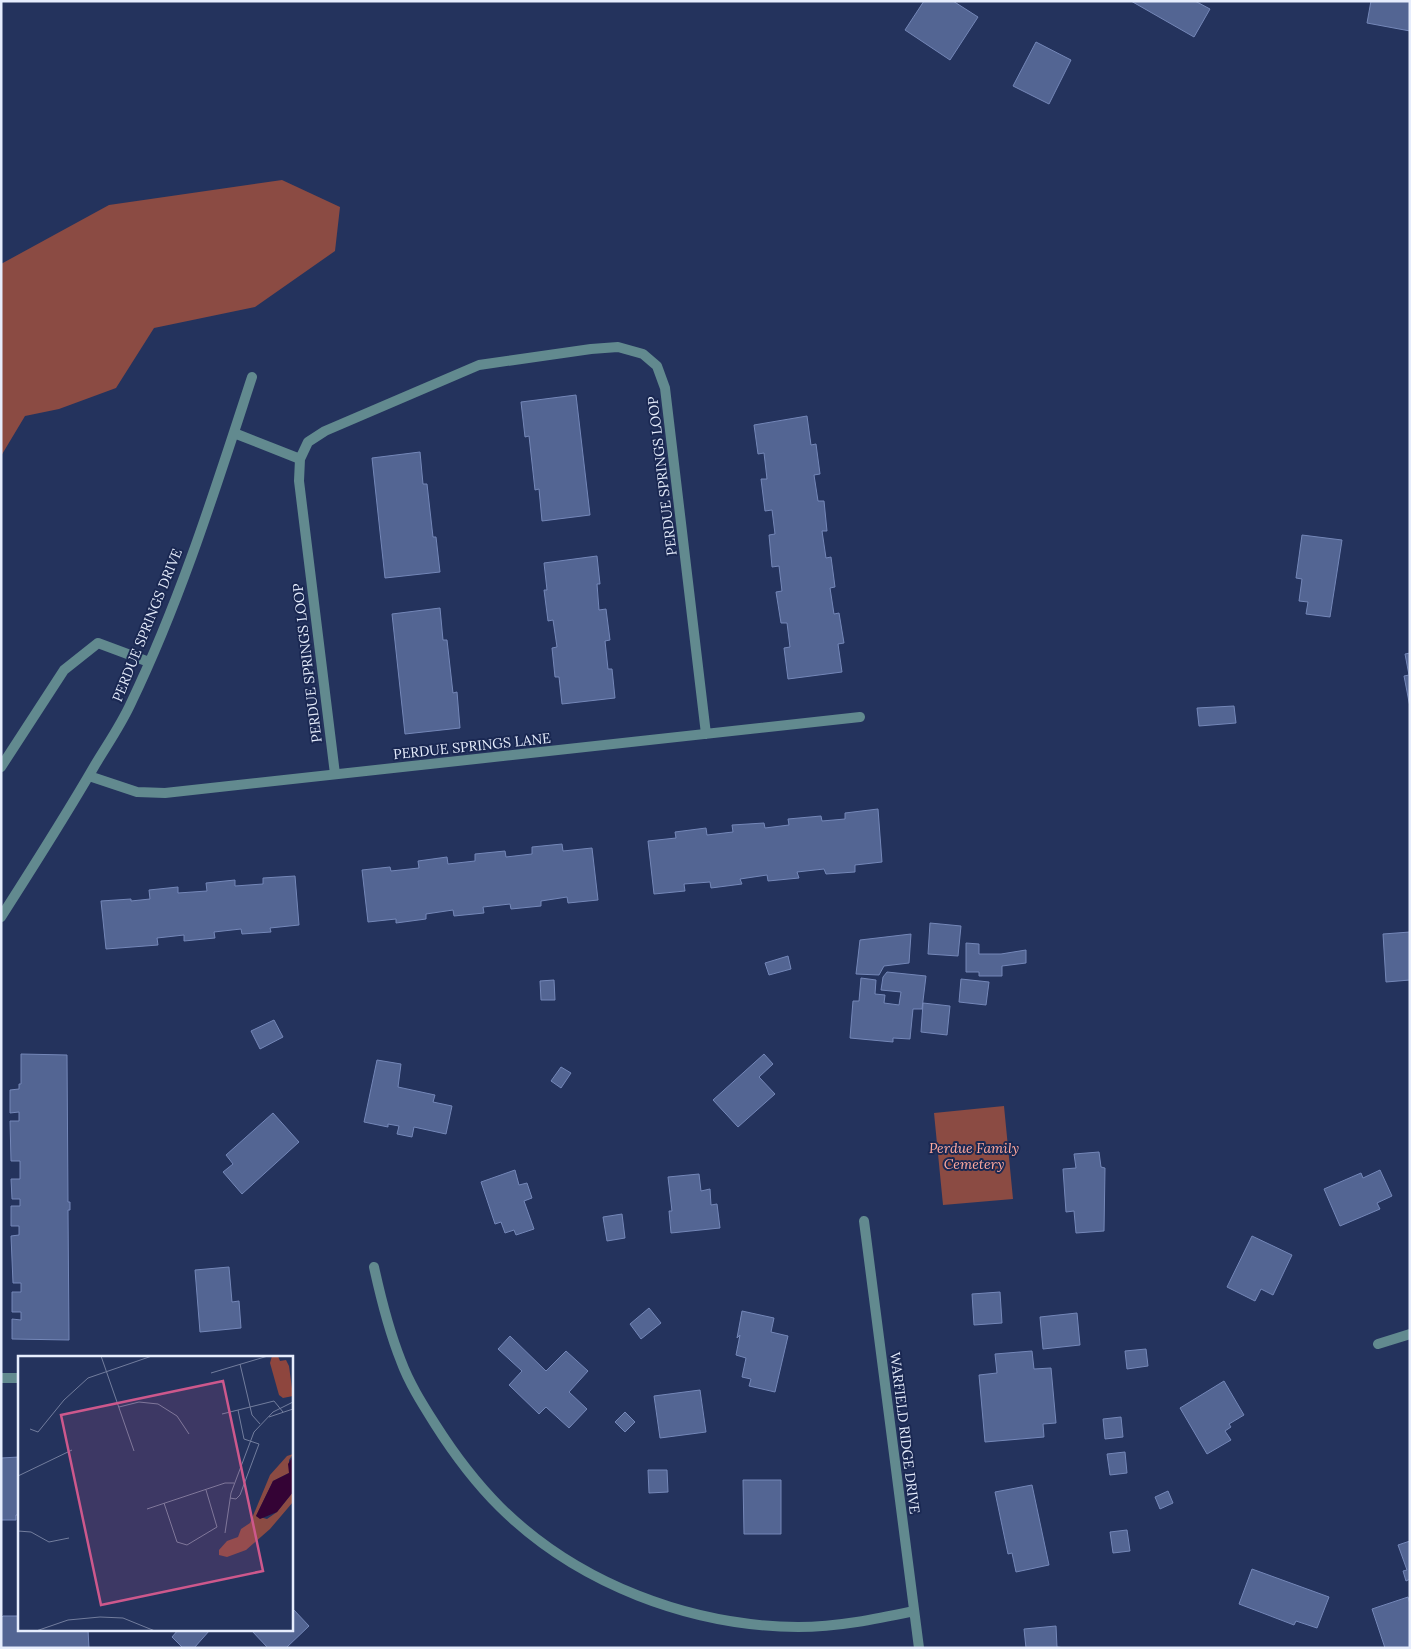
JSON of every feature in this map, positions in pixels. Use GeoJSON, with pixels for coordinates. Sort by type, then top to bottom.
{"type":"FeatureCollection","features":[{"type":"Feature","properties":{"kind":"street","name":"PERDUE SPRINGS LOOP"},"geometry":{"type":"LineString","coordinates":[[335,774],[299,481],[300,459],[308,442],[325,431],[479,365],[618,346],[643,354],[657,366],[665,388],[706,734]]}},
{"type":"Feature","properties":{"kind":"street","name":"PERDUE SPRINGS DRIVE"},"geometry":{"type":"LineString","coordinates":[[1,917],[89,776],[130,705],[191,556],[252,377]]}},
{"type":"Feature","properties":{"kind":"street"},"geometry":{"type":"LineString","coordinates":[[234,433],[300,459]]}},
{"type":"Feature","properties":{"kind":"street"},"geometry":{"type":"LineString","coordinates":[[1,767],[64,670],[98,643],[149,662]]}},
{"type":"Feature","properties":{"kind":"street","name":"PERDUE SPRINGS LANE"},"geometry":{"type":"LineString","coordinates":[[89,776],[137,792],[165,793],[860,717]]}},
{"type":"Feature","properties":{"kind":"street","name":"WARFIELD RIDGE DRIVE"},"geometry":{"type":"LineString","coordinates":[[864,1222],[919,1648]]}},
{"type":"Feature","properties":{"kind":"street"},"geometry":{"type":"LineString","coordinates":[[374,1267],[384,1310],[401,1363],[427,1411],[459,1460],[501,1508],[535,1537],[581,1568],[630,1593],[675,1608],[741,1623],[799,1627],[857,1623],[914,1611]]}},
{"type":"Feature","properties":{"kind":"street"},"geometry":{"type":"LineString","coordinates":[[1378,1344],[1410,1334]]}},
{"type":"Feature","properties":{"kind":"street"},"geometry":{"type":"LineString","coordinates":[[1,1378],[18,1378]]}},
{"type":"Feature","properties":{"kind":"green space"},"geometry":{"type":"Polygon","coordinates":[[[282,180],[340,207],[335,251],[255,307],[154,328],[116,388],[59,409],[25,416],[1,456],[1,264],[109,205],[282,180]]]}},
{"type":"Feature","properties":{"kind":"green space","name":"Perdue Family Cemetery"},"geometry":{"type":"Polygon","coordinates":[[[1004,1106],[1013,1199],[943,1205],[934,1113],[1004,1106]]]}},
{"type":"Feature","properties":{"kind":"building"},"geometry":{"type":"Polygon","coordinates":[[[924,1],[953,1],[978,17],[950,60],[905,30],[924,1]]]}},
{"type":"Feature","properties":{"kind":"building"},"geometry":{"type":"Polygon","coordinates":[[[1131,1],[1195,1],[1210,9],[1194,37],[1131,1]]]}},
{"type":"Feature","properties":{"kind":"building"},"geometry":{"type":"Polygon","coordinates":[[[1371,1],[1410,1],[1410,31],[1367,23],[1371,1]]]}},
{"type":"Feature","properties":{"kind":"building"},"geometry":{"type":"Polygon","coordinates":[[[1036,42],[1071,60],[1049,104],[1013,86],[1036,42]]]}},
{"type":"Feature","properties":{"kind":"building"},"geometry":{"type":"Polygon","coordinates":[[[576,395],[590,515],[542,521],[539,489],[535,490],[529,436],[525,437],[521,402],[576,395]]]}},
{"type":"Feature","properties":{"kind":"building"},"geometry":{"type":"Polygon","coordinates":[[[807,416],[811,445],[816,444],[820,474],[814,475],[818,501],[824,501],[827,531],[822,531],[826,558],[831,557],[835,587],[830,588],[834,614],[839,613],[844,643],[838,644],[842,672],[788,679],[784,648],[790,647],[787,623],[781,623],[776,592],[782,591],[779,566],[772,567],[769,535],[775,534],[772,510],[765,511],[761,479],[767,479],[764,453],[758,454],[754,425],[807,416]]]}},
{"type":"Feature","properties":{"kind":"building"},"geometry":{"type":"Polygon","coordinates":[[[420,452],[423,484],[427,484],[433,537],[436,537],[440,572],[385,578],[372,458],[420,452]]]}},
{"type":"Feature","properties":{"kind":"building"},"geometry":{"type":"Polygon","coordinates":[[[1302,535],[1342,540],[1330,617],[1306,614],[1308,602],[1299,601],[1302,579],[1296,578],[1302,535]]]}},
{"type":"Feature","properties":{"kind":"building"},"geometry":{"type":"Polygon","coordinates":[[[597,556],[600,584],[597,584],[599,610],[606,609],[610,640],[605,641],[608,669],[612,669],[615,698],[562,704],[559,677],[555,677],[552,648],[557,647],[553,620],[548,621],[544,590],[547,590],[544,563],[597,556]]]}},
{"type":"Feature","properties":{"kind":"building"},"geometry":{"type":"Polygon","coordinates":[[[440,608],[443,640],[447,640],[453,693],[457,692],[460,728],[405,734],[392,614],[440,608]]]}},
{"type":"Feature","properties":{"kind":"building"},"geometry":{"type":"Polygon","coordinates":[[[1410,653],[1410,707],[1404,676],[1409,675],[1405,654],[1410,653]]]}},
{"type":"Feature","properties":{"kind":"building"},"geometry":{"type":"Polygon","coordinates":[[[1234,706],[1236,723],[1199,726],[1197,708],[1234,706]]]}},
{"type":"Feature","properties":{"kind":"building"},"geometry":{"type":"Polygon","coordinates":[[[878,809],[882,862],[855,865],[855,872],[826,874],[824,869],[797,872],[799,878],[768,881],[767,875],[740,879],[742,884],[711,888],[710,882],[684,884],[685,891],[654,894],[648,841],[676,838],[675,832],[706,828],[707,835],[733,832],[732,825],[764,823],[765,828],[789,825],[788,819],[821,816],[822,821],[845,819],[845,813],[878,809]]]}},
{"type":"Feature","properties":{"kind":"building"},"geometry":{"type":"Polygon","coordinates":[[[562,844],[563,851],[592,848],[598,900],[568,903],[567,897],[541,901],[541,906],[511,909],[510,904],[483,907],[484,913],[454,916],[453,910],[426,914],[426,919],[396,923],[396,919],[368,922],[362,870],[390,867],[391,871],[419,868],[418,861],[447,857],[448,864],[475,861],[475,854],[505,851],[506,857],[532,854],[532,847],[562,844]]]}},
{"type":"Feature","properties":{"kind":"building"},"geometry":{"type":"Polygon","coordinates":[[[295,876],[299,925],[270,928],[271,932],[242,934],[241,929],[214,932],[215,938],[184,941],[184,935],[157,938],[158,945],[106,949],[101,901],[150,899],[149,890],[178,887],[178,893],[207,891],[206,883],[235,880],[235,886],[263,884],[263,878],[295,876]]]}},
{"type":"Feature","properties":{"kind":"building"},"geometry":{"type":"Polygon","coordinates":[[[930,923],[961,926],[958,956],[928,954],[930,923]]]}},
{"type":"Feature","properties":{"kind":"building"},"geometry":{"type":"Polygon","coordinates":[[[1410,932],[1410,980],[1386,982],[1383,934],[1410,932]]]}},
{"type":"Feature","properties":{"kind":"building"},"geometry":{"type":"Polygon","coordinates":[[[911,934],[909,963],[884,966],[879,975],[856,974],[860,940],[911,934]]]}},
{"type":"Feature","properties":{"kind":"building"},"geometry":{"type":"Polygon","coordinates":[[[966,943],[979,944],[979,954],[1001,954],[1026,950],[1026,963],[1002,966],[1002,976],[979,976],[979,972],[966,972],[966,943]]]}},
{"type":"Feature","properties":{"kind":"building"},"geometry":{"type":"Polygon","coordinates":[[[788,956],[791,969],[769,975],[765,963],[788,956]]]}},
{"type":"Feature","properties":{"kind":"building"},"geometry":{"type":"Polygon","coordinates":[[[887,972],[926,976],[922,1009],[913,1009],[910,1039],[893,1038],[893,1042],[850,1038],[853,1001],[859,1001],[861,978],[876,980],[875,994],[885,995],[884,1003],[899,1005],[901,992],[881,990],[883,977],[887,972]]]}},
{"type":"Feature","properties":{"kind":"building"},"geometry":{"type":"Polygon","coordinates":[[[961,979],[989,982],[986,1005],[959,1002],[961,979]]]}},
{"type":"Feature","properties":{"kind":"building"},"geometry":{"type":"Polygon","coordinates":[[[554,980],[555,1000],[541,1000],[540,981],[554,980]]]}},
{"type":"Feature","properties":{"kind":"building"},"geometry":{"type":"Polygon","coordinates":[[[923,1003],[950,1006],[947,1035],[921,1032],[923,1003]]]}},
{"type":"Feature","properties":{"kind":"building"},"geometry":{"type":"Polygon","coordinates":[[[274,1020],[283,1037],[260,1049],[251,1031],[274,1020]]]}},
{"type":"Feature","properties":{"kind":"building"},"geometry":{"type":"Polygon","coordinates":[[[21,1054],[67,1055],[68,1202],[70,1202],[70,1210],[68,1210],[69,1340],[12,1339],[12,1319],[21,1320],[21,1312],[12,1312],[12,1292],[21,1292],[21,1283],[13,1283],[11,1236],[19,1235],[19,1226],[11,1226],[11,1206],[20,1206],[20,1199],[12,1199],[11,1179],[20,1179],[20,1161],[11,1161],[10,1121],[19,1121],[19,1112],[10,1113],[10,1090],[19,1089],[19,1084],[21,1084],[21,1054]]]}},
{"type":"Feature","properties":{"kind":"building"},"geometry":{"type":"Polygon","coordinates":[[[764,1054],[773,1064],[759,1077],[775,1094],[738,1127],[713,1100],[764,1054]]]}},
{"type":"Feature","properties":{"kind":"building"},"geometry":{"type":"Polygon","coordinates":[[[377,1060],[401,1064],[398,1087],[435,1095],[433,1102],[452,1106],[446,1134],[414,1127],[412,1137],[397,1134],[399,1126],[388,1124],[388,1127],[364,1122],[377,1060]]]}},
{"type":"Feature","properties":{"kind":"building"},"geometry":{"type":"Polygon","coordinates":[[[561,1067],[571,1073],[561,1088],[551,1081],[561,1067]]]}},
{"type":"Feature","properties":{"kind":"building"},"geometry":{"type":"Polygon","coordinates":[[[273,1113],[299,1142],[242,1194],[223,1172],[233,1164],[226,1155],[273,1113]]]}},
{"type":"Feature","properties":{"kind":"building"},"geometry":{"type":"Polygon","coordinates":[[[1099,1152],[1101,1167],[1105,1168],[1104,1231],[1076,1233],[1074,1211],[1066,1212],[1063,1169],[1076,1168],[1074,1154],[1099,1152]]]}},
{"type":"Feature","properties":{"kind":"building"},"geometry":{"type":"Polygon","coordinates":[[[515,1170],[519,1185],[527,1183],[532,1198],[524,1201],[534,1229],[516,1235],[514,1230],[505,1233],[501,1222],[495,1224],[481,1182],[515,1170]]]}},
{"type":"Feature","properties":{"kind":"building"},"geometry":{"type":"Polygon","coordinates":[[[1380,1170],[1392,1196],[1377,1203],[1380,1209],[1340,1226],[1324,1189],[1361,1173],[1363,1178],[1380,1170]]]}},
{"type":"Feature","properties":{"kind":"building"},"geometry":{"type":"Polygon","coordinates":[[[699,1174],[701,1191],[710,1189],[711,1205],[717,1204],[720,1228],[671,1233],[669,1211],[672,1211],[668,1177],[699,1174]]]}},
{"type":"Feature","properties":{"kind":"building"},"geometry":{"type":"Polygon","coordinates":[[[622,1214],[625,1238],[607,1241],[603,1217],[622,1214]]]}},
{"type":"Feature","properties":{"kind":"building"},"geometry":{"type":"Polygon","coordinates":[[[1252,1236],[1292,1255],[1273,1295],[1261,1289],[1255,1301],[1227,1287],[1252,1236]]]}},
{"type":"Feature","properties":{"kind":"building"},"geometry":{"type":"Polygon","coordinates":[[[229,1267],[232,1302],[239,1301],[241,1328],[200,1332],[195,1270],[229,1267]]]}},
{"type":"Feature","properties":{"kind":"building"},"geometry":{"type":"Polygon","coordinates":[[[1000,1292],[1002,1323],[974,1325],[972,1294],[1000,1292]]]}},
{"type":"Feature","properties":{"kind":"building"},"geometry":{"type":"Polygon","coordinates":[[[649,1308],[661,1323],[641,1339],[630,1324],[649,1308]]]}},
{"type":"Feature","properties":{"kind":"building"},"geometry":{"type":"Polygon","coordinates":[[[742,1311],[774,1318],[771,1332],[788,1336],[775,1392],[749,1386],[751,1379],[742,1377],[746,1358],[736,1355],[742,1311]]]}},
{"type":"Feature","properties":{"kind":"building"},"geometry":{"type":"Polygon","coordinates":[[[1077,1313],[1080,1345],[1043,1349],[1040,1317],[1077,1313]]]}},
{"type":"Feature","properties":{"kind":"building"},"geometry":{"type":"Polygon","coordinates":[[[510,1336],[546,1371],[566,1351],[588,1371],[569,1392],[587,1409],[569,1428],[546,1407],[539,1414],[509,1385],[522,1371],[498,1349],[510,1336]]]}},
{"type":"Feature","properties":{"kind":"building"},"geometry":{"type":"Polygon","coordinates":[[[1146,1349],[1148,1366],[1127,1369],[1125,1351],[1146,1349]]]}},
{"type":"Feature","properties":{"kind":"building"},"geometry":{"type":"Polygon","coordinates":[[[1032,1351],[1034,1369],[1051,1368],[1056,1423],[1043,1424],[1044,1437],[985,1442],[979,1375],[997,1373],[995,1354],[1032,1351]]]}},
{"type":"Feature","properties":{"kind":"building"},"geometry":{"type":"Polygon","coordinates":[[[1224,1381],[1244,1415],[1229,1424],[1231,1427],[1225,1431],[1231,1440],[1207,1454],[1180,1408],[1224,1381]]]}},
{"type":"Feature","properties":{"kind":"building"},"geometry":{"type":"Polygon","coordinates":[[[700,1390],[706,1432],[660,1438],[654,1396],[700,1390]]]}},
{"type":"Feature","properties":{"kind":"building"},"geometry":{"type":"Polygon","coordinates":[[[625,1412],[635,1422],[625,1432],[615,1422],[625,1412]]]}},
{"type":"Feature","properties":{"kind":"building"},"geometry":{"type":"Polygon","coordinates":[[[1121,1417],[1123,1437],[1105,1439],[1103,1419],[1121,1417]]]}},
{"type":"Feature","properties":{"kind":"building"},"geometry":{"type":"Polygon","coordinates":[[[1125,1452],[1127,1473],[1110,1475],[1107,1454],[1125,1452]]]}},
{"type":"Feature","properties":{"kind":"building"},"geometry":{"type":"Polygon","coordinates":[[[18,1457],[18,1515],[16,1515],[16,1520],[1,1520],[1,1458],[18,1457]]]}},
{"type":"Feature","properties":{"kind":"building"},"geometry":{"type":"Polygon","coordinates":[[[648,1470],[667,1470],[668,1492],[649,1493],[648,1470]]]}},
{"type":"Feature","properties":{"kind":"building"},"geometry":{"type":"Polygon","coordinates":[[[743,1480],[781,1480],[781,1534],[744,1534],[743,1480]]]}},
{"type":"Feature","properties":{"kind":"building"},"geometry":{"type":"Polygon","coordinates":[[[1032,1485],[1049,1565],[1016,1572],[1012,1553],[1008,1554],[995,1492],[1032,1485]]]}},
{"type":"Feature","properties":{"kind":"building"},"geometry":{"type":"Polygon","coordinates":[[[1168,1491],[1173,1503],[1160,1509],[1155,1497],[1168,1491]]]}},
{"type":"Feature","properties":{"kind":"building"},"geometry":{"type":"Polygon","coordinates":[[[1127,1530],[1130,1551],[1113,1553],[1110,1532],[1127,1530]]]}},
{"type":"Feature","properties":{"kind":"building"},"geometry":{"type":"Polygon","coordinates":[[[1410,1541],[1410,1579],[1406,1581],[1403,1571],[1407,1570],[1398,1545],[1410,1541]]]}},
{"type":"Feature","properties":{"kind":"building"},"geometry":{"type":"Polygon","coordinates":[[[1252,1569],[1329,1597],[1317,1628],[1296,1621],[1294,1625],[1239,1604],[1252,1569]]]}},
{"type":"Feature","properties":{"kind":"building"},"geometry":{"type":"Polygon","coordinates":[[[1408,1597],[1410,1604],[1410,1648],[1385,1648],[1372,1609],[1408,1597]]]}},
{"type":"Feature","properties":{"kind":"building"},"geometry":{"type":"Polygon","coordinates":[[[292,1610],[309,1626],[286,1648],[268,1648],[253,1632],[292,1632],[292,1610]]]}},
{"type":"Feature","properties":{"kind":"building"},"geometry":{"type":"Polygon","coordinates":[[[3,1616],[18,1616],[18,1632],[88,1632],[89,1648],[1,1648],[1,1618],[3,1616]]]}},
{"type":"Feature","properties":{"kind":"building"},"geometry":{"type":"Polygon","coordinates":[[[1056,1626],[1057,1647],[1065,1648],[1026,1648],[1024,1629],[1056,1626]]]}},
{"type":"Feature","properties":{"kind":"building"},"geometry":{"type":"Polygon","coordinates":[[[176,1632],[208,1632],[194,1648],[183,1648],[172,1637],[176,1632]]]}}]}
